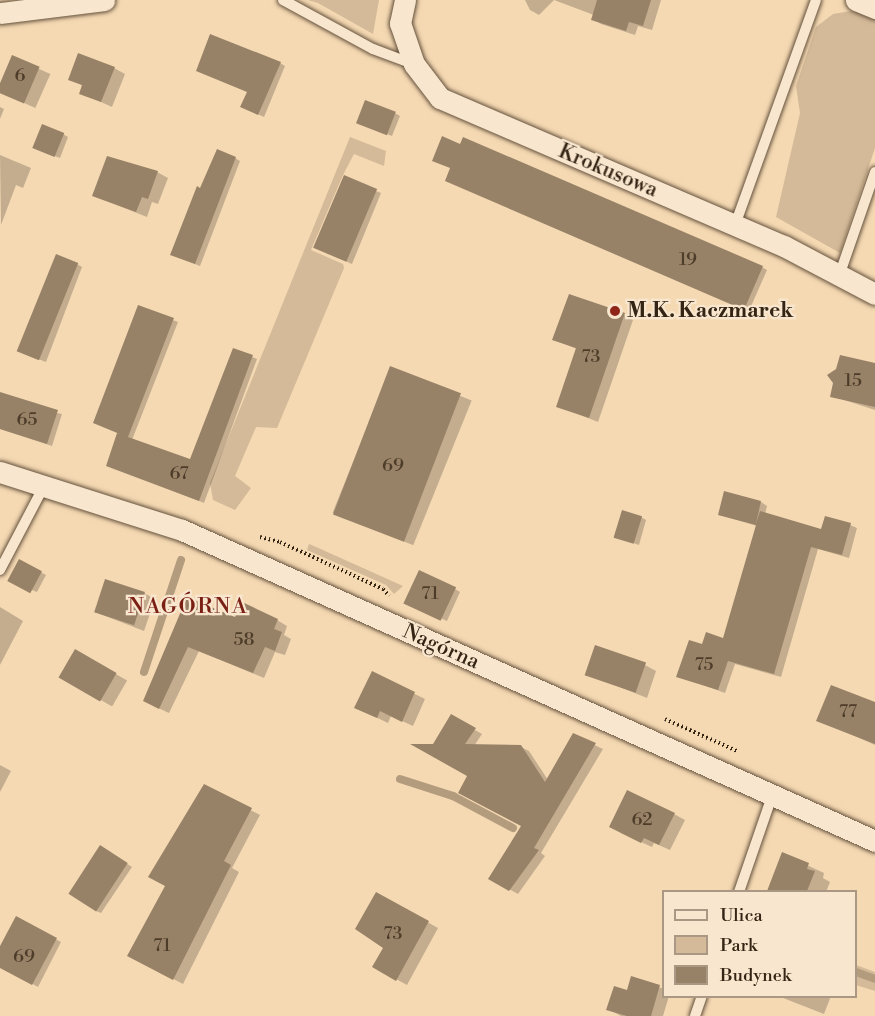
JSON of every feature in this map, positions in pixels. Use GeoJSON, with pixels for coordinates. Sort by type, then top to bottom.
{"type":"FeatureCollection","features":[{"type":"Feature","properties":{"kind":"street"},"geometry":{"type":"LineString","coordinates":[[0,13],[104,0]]}},
{"type":"Feature","properties":{"kind":"street","name":"Krokusowa"},"geometry":{"type":"LineString","coordinates":[[405,0],[400,23],[414,64],[440,98],[472,116],[784,246],[875,294]]}},
{"type":"Feature","properties":{"kind":"street"},"geometry":{"type":"LineString","coordinates":[[856,0],[875,8]]}},
{"type":"Feature","properties":{"kind":"street","name":"Nagórna"},"geometry":{"type":"LineString","coordinates":[[0,472],[206,540],[875,841]]}},
{"type":"Feature","properties":{"kind":"lane"},"geometry":{"type":"LineString","coordinates":[[283,0],[373,49],[414,64]]}},
{"type":"Feature","properties":{"kind":"lane"},"geometry":{"type":"LineString","coordinates":[[735,225],[816,0]]}},
{"type":"Feature","properties":{"kind":"lane"},"geometry":{"type":"LineString","coordinates":[[839,277],[875,172]]}},
{"type":"Feature","properties":{"kind":"lane"},"geometry":{"type":"LineString","coordinates":[[0,570],[44,486]]}},
{"type":"Feature","properties":{"kind":"lane"},"geometry":{"type":"LineString","coordinates":[[739,890],[772,796]]}},
{"type":"Feature","properties":{"kind":"lane"},"geometry":{"type":"LineString","coordinates":[[696,1016],[701,998]]}},
{"type":"Feature","properties":{"kind":"green space"},"geometry":{"type":"Polygon","coordinates":[[[308,0],[379,0],[373,34],[318,3],[308,0]]]}},
{"type":"Feature","properties":{"kind":"green space"},"geometry":{"type":"Polygon","coordinates":[[[851,11],[875,18],[875,148],[840,253],[776,217],[800,113],[796,86],[816,27],[833,14],[851,11]]]}},
{"type":"Feature","properties":{"kind":"green space"},"geometry":{"type":"Polygon","coordinates":[[[350,137],[386,151],[384,166],[354,154],[343,175],[311,250],[343,264],[344,268],[277,428],[256,427],[235,476],[251,488],[235,510],[213,500],[210,483],[350,137]]]}},
{"type":"Feature","properties":{"kind":"green space"},"geometry":{"type":"Polygon","coordinates":[[[309,544],[403,586],[394,594],[386,585],[307,550],[309,544]]]}},
{"type":"Feature","properties":{"kind":"green space"},"geometry":{"type":"Polygon","coordinates":[[[857,965],[875,972],[875,991],[857,985],[857,965]]]}},
{"type":"Feature","properties":{"kind":"building"},"geometry":{"type":"Polygon","coordinates":[[[597,0],[651,0],[643,26],[629,22],[626,31],[591,20],[597,0]]]}},
{"type":"Feature","properties":{"kind":"building"},"geometry":{"type":"Polygon","coordinates":[[[210,34],[281,62],[258,115],[240,107],[247,92],[196,71],[210,34]]]}},
{"type":"Feature","properties":{"kind":"building"},"geometry":{"type":"Polygon","coordinates":[[[78,53],[115,67],[101,102],[79,94],[82,85],[68,80],[78,53]]]}},
{"type":"Feature","properties":{"kind":"building"},"geometry":{"type":"Polygon","coordinates":[[[12,55],[40,67],[24,104],[0,93],[0,83],[12,55]]]}},
{"type":"Feature","properties":{"kind":"building"},"geometry":{"type":"Polygon","coordinates":[[[365,100],[396,112],[387,135],[356,123],[365,100]]]}},
{"type":"Feature","properties":{"kind":"building"},"geometry":{"type":"Polygon","coordinates":[[[42,124],[64,133],[55,157],[32,148],[42,124]]]}},
{"type":"Feature","properties":{"kind":"building"},"geometry":{"type":"Polygon","coordinates":[[[442,136],[460,144],[463,137],[763,266],[744,310],[445,181],[450,168],[432,161],[442,136]]]}},
{"type":"Feature","properties":{"kind":"building"},"geometry":{"type":"Polygon","coordinates":[[[217,149],[236,157],[195,264],[170,255],[197,186],[200,188],[217,149]]]}},
{"type":"Feature","properties":{"kind":"building"},"geometry":{"type":"Polygon","coordinates":[[[107,156],[158,171],[148,199],[142,197],[136,212],[92,196],[107,156]]]}},
{"type":"Feature","properties":{"kind":"building"},"geometry":{"type":"Polygon","coordinates":[[[344,175],[377,189],[346,262],[313,248],[344,175]]]}},
{"type":"Feature","properties":{"kind":"building"},"geometry":{"type":"Polygon","coordinates":[[[56,254],[78,263],[39,360],[17,351],[56,254]]]}},
{"type":"Feature","properties":{"kind":"building"},"geometry":{"type":"Polygon","coordinates":[[[569,294],[625,313],[589,418],[556,407],[576,348],[552,340],[569,294]]]}},
{"type":"Feature","properties":{"kind":"building"},"geometry":{"type":"Polygon","coordinates":[[[138,305],[174,318],[128,437],[190,459],[233,348],[253,355],[199,501],[106,466],[117,433],[127,437],[93,423],[138,305]]]}},
{"type":"Feature","properties":{"kind":"building"},"geometry":{"type":"Polygon","coordinates":[[[840,355],[875,363],[875,407],[830,397],[833,383],[827,375],[836,369],[840,355]]]}},
{"type":"Feature","properties":{"kind":"building"},"geometry":{"type":"Polygon","coordinates":[[[390,366],[461,393],[404,542],[333,514],[390,366]]]}},
{"type":"Feature","properties":{"kind":"building"},"geometry":{"type":"Polygon","coordinates":[[[0,392],[58,410],[47,444],[0,429],[0,392]]]}},
{"type":"Feature","properties":{"kind":"building"},"geometry":{"type":"Polygon","coordinates":[[[724,491],[761,501],[756,524],[760,511],[821,529],[825,516],[851,523],[842,555],[811,547],[774,674],[728,661],[718,690],[676,677],[689,640],[702,644],[706,632],[723,638],[756,525],[718,515],[724,491]]]}},
{"type":"Feature","properties":{"kind":"building"},"geometry":{"type":"Polygon","coordinates":[[[622,510],[642,516],[634,544],[614,538],[622,510]]]}},
{"type":"Feature","properties":{"kind":"building"},"geometry":{"type":"Polygon","coordinates":[[[19,559],[42,571],[30,593],[7,581],[19,559]]]}},
{"type":"Feature","properties":{"kind":"building"},"geometry":{"type":"Polygon","coordinates":[[[419,570],[456,587],[441,621],[403,604],[419,570]]]}},
{"type":"Feature","properties":{"kind":"building"},"geometry":{"type":"Polygon","coordinates":[[[105,579],[145,592],[134,625],[94,612],[105,579]]]}},
{"type":"Feature","properties":{"kind":"building"},"geometry":{"type":"Polygon","coordinates":[[[187,597],[235,617],[242,602],[278,619],[274,629],[282,632],[275,651],[265,647],[253,673],[188,647],[159,709],[143,701],[187,597]]]}},
{"type":"Feature","properties":{"kind":"building"},"geometry":{"type":"Polygon","coordinates":[[[595,645],[646,663],[636,693],[585,675],[595,645]]]}},
{"type":"Feature","properties":{"kind":"building"},"geometry":{"type":"Polygon","coordinates":[[[75,649],[117,673],[100,702],[58,678],[75,649]]]}},
{"type":"Feature","properties":{"kind":"building"},"geometry":{"type":"Polygon","coordinates":[[[372,671],[415,692],[402,722],[380,711],[377,718],[354,708],[372,671]]]}},
{"type":"Feature","properties":{"kind":"building"},"geometry":{"type":"Polygon","coordinates":[[[831,685],[875,702],[875,744],[816,721],[831,685]]]}},
{"type":"Feature","properties":{"kind":"building"},"geometry":{"type":"Polygon","coordinates":[[[451,714],[476,728],[465,744],[521,745],[545,782],[573,733],[596,743],[534,848],[539,850],[509,891],[488,879],[521,826],[458,793],[467,776],[410,744],[433,744],[451,714]]]}},
{"type":"Feature","properties":{"kind":"building"},"geometry":{"type":"Polygon","coordinates":[[[204,784],[252,808],[224,861],[231,865],[173,980],[127,956],[165,886],[148,877],[204,784]]]}},
{"type":"Feature","properties":{"kind":"building"},"geometry":{"type":"Polygon","coordinates":[[[627,790],[675,813],[659,845],[644,838],[641,843],[609,827],[627,790]]]}},
{"type":"Feature","properties":{"kind":"building"},"geometry":{"type":"Polygon","coordinates":[[[100,845],[128,863],[96,912],[68,894],[100,845]]]}},
{"type":"Feature","properties":{"kind":"building"},"geometry":{"type":"Polygon","coordinates":[[[782,852],[809,863],[807,869],[815,871],[807,890],[767,890],[782,852]]]}},
{"type":"Feature","properties":{"kind":"building"},"geometry":{"type":"Polygon","coordinates":[[[376,892],[429,921],[396,981],[372,967],[383,948],[355,929],[376,892]]]}},
{"type":"Feature","properties":{"kind":"building"},"geometry":{"type":"Polygon","coordinates":[[[16,916],[57,938],[32,985],[0,968],[0,946],[16,916]]]}},
{"type":"Feature","properties":{"kind":"building"},"geometry":{"type":"Polygon","coordinates":[[[631,976],[660,985],[651,1016],[627,1016],[606,1010],[614,986],[627,990],[631,976]]]}},
{"type":"Feature","properties":{"kind":"waterway"},"geometry":{"type":"LineString","coordinates":[[144,672],[181,560]]}},
{"type":"Feature","properties":{"kind":"waterway"},"geometry":{"type":"LineString","coordinates":[[400,779],[453,796],[513,828]]}},
{"type":"Feature","properties":{"kind":"waterway"},"geometry":{"type":"LineString","coordinates":[[857,972],[875,979]]}},
{"type":"Feature","properties":{"kind":"place","name":"M.K. Kaczmarek"},"geometry":{"type":"Point","coordinates":[615,311]}},
{"type":"Feature","properties":{"kind":"district","name":"NAGÓRNA"},"geometry":{"type":"Point","coordinates":[188,607]}}]}
